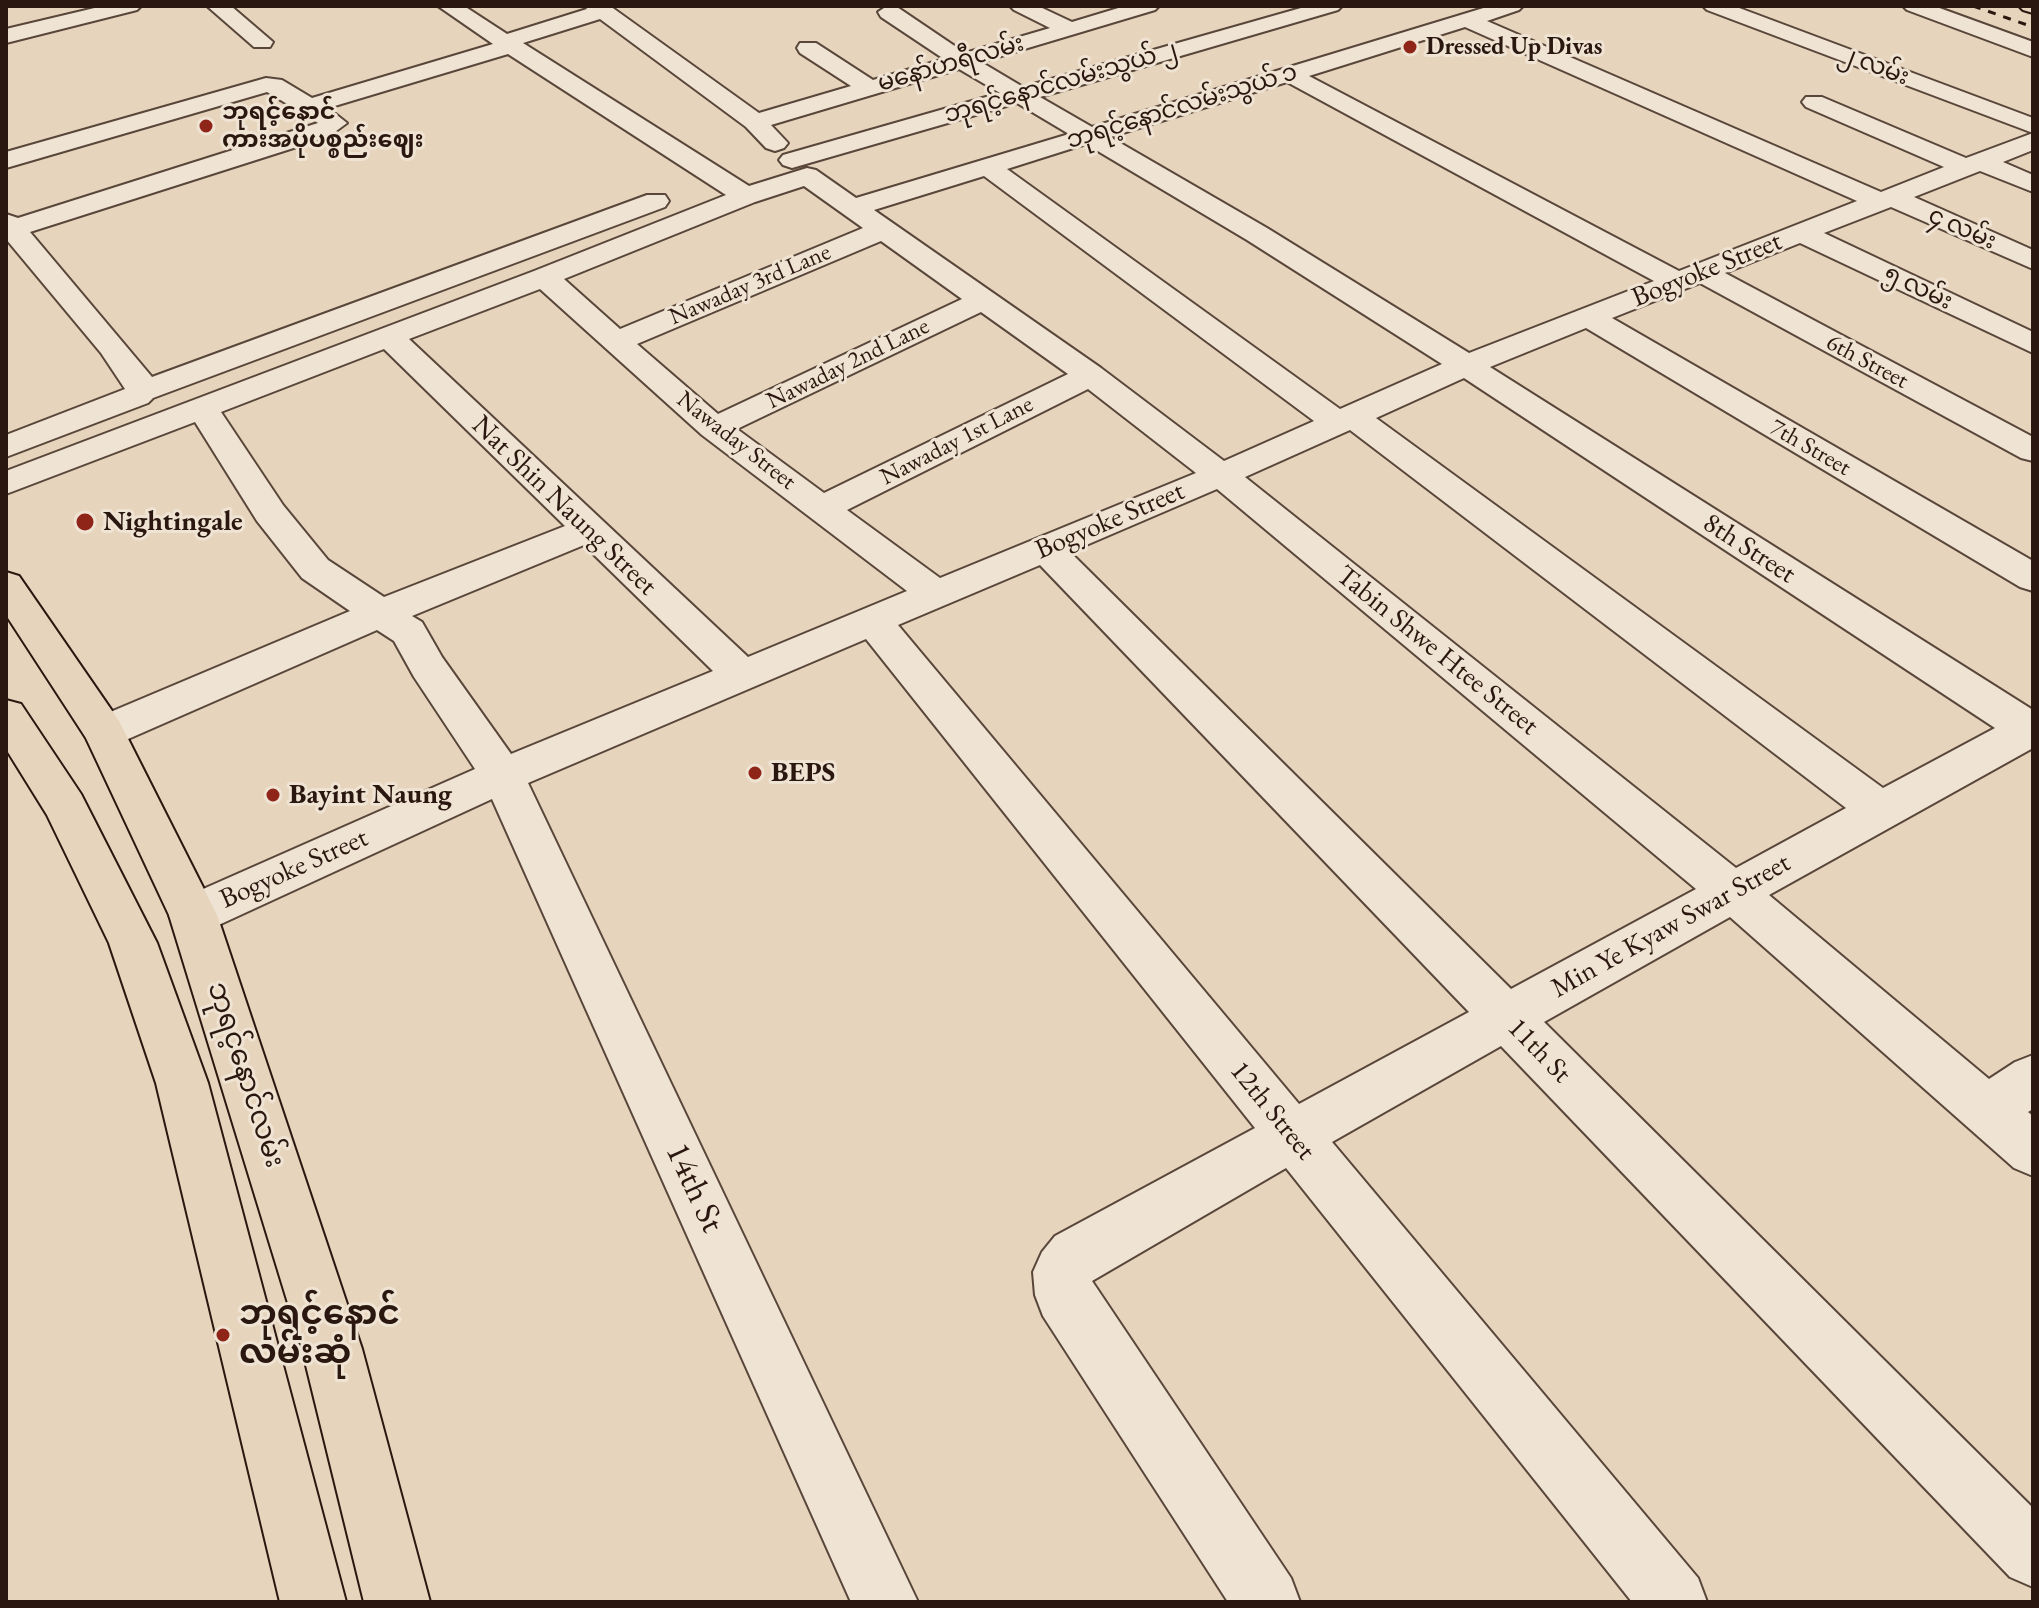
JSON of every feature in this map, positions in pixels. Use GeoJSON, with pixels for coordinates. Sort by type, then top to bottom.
{"type":"FeatureCollection","features":[{"type":"Feature","properties":{"kind":"main road","name":"ဘုရင့်နောင်လမ်း"},"geometry":{"type":"LineString","coordinates":[[6,585],[104,732],[193,915],[332,1349],[397,1602]]}},
{"type":"Feature","properties":{"kind":"main road"},"geometry":{"type":"LineString","coordinates":[[6,715],[65,806],[133,943],[182,1083],[313,1602]]}},
{"type":"Feature","properties":{"kind":"street"},"geometry":{"type":"LineString","coordinates":[[6,36],[130,6]]}},
{"type":"Feature","properties":{"kind":"street"},"geometry":{"type":"LineString","coordinates":[[218,6],[262,42]]}},
{"type":"Feature","properties":{"kind":"street"},"geometry":{"type":"LineString","coordinates":[[449,6],[746,196]]}},
{"type":"Feature","properties":{"kind":"street"},"geometry":{"type":"LineString","coordinates":[[539,6],[566,22]]}},
{"type":"Feature","properties":{"kind":"street"},"geometry":{"type":"LineString","coordinates":[[1021,6],[1070,29]]}},
{"type":"Feature","properties":{"kind":"street","name":"မနော်ဟရီလမ်း"},"geometry":{"type":"LineString","coordinates":[[755,122],[1148,6]]}},
{"type":"Feature","properties":{"kind":"street","name":"ဘုရင့်နောင်လမ်းသွယ် ၂"},"geometry":{"type":"LineString","coordinates":[[6,483],[544,277],[805,173],[1019,95],[1331,6]]}},
{"type":"Feature","properties":{"kind":"street","name":"ဘုရင့်နောင်လမ်းသွယ် ၁"},"geometry":{"type":"LineString","coordinates":[[868,219],[988,167],[1512,6]]}},
{"type":"Feature","properties":{"kind":"street","name":"၂ လမ်း"},"geometry":{"type":"LineString","coordinates":[[1714,6],[2033,126]]}},
{"type":"Feature","properties":{"kind":"street"},"geometry":{"type":"LineString","coordinates":[[1914,6],[2033,50]]}},
{"type":"Feature","properties":{"kind":"street"},"geometry":{"type":"LineString","coordinates":[[6,179],[509,43],[600,8]]}},
{"type":"Feature","properties":{"kind":"street","name":"Tabin Shwe Htee Street"},"geometry":{"type":"LineString","coordinates":[[600,8],[755,122],[805,173],[1090,375],[1221,475],[1733,892],[2033,1150]]}},
{"type":"Feature","properties":{"kind":"street","name":"8th Street"},"geometry":{"type":"LineString","coordinates":[[889,12],[962,61],[1257,234],[1466,365],[2031,729]]}},
{"type":"Feature","properties":{"kind":"street","name":"၄ လမ်း"},"geometry":{"type":"LineString","coordinates":[[1467,20],[2033,260]]}},
{"type":"Feature","properties":{"kind":"street"},"geometry":{"type":"LineString","coordinates":[[808,48],[870,88]]}},
{"type":"Feature","properties":{"kind":"street","name":"6th Street"},"geometry":{"type":"LineString","coordinates":[[1289,74],[2033,451]]}},
{"type":"Feature","properties":{"kind":"street"},"geometry":{"type":"LineString","coordinates":[[6,160],[253,87],[274,85],[335,123],[319,132],[10,231],[112,346],[140,383],[142,391]]}},
{"type":"Feature","properties":{"kind":"street"},"geometry":{"type":"LineString","coordinates":[[261,121],[298,101]]}},
{"type":"Feature","properties":{"kind":"street"},"geometry":{"type":"LineString","coordinates":[[1814,102],[1974,165],[2033,184]]}},
{"type":"Feature","properties":{"kind":"street","name":"Bogyoke Street"},"geometry":{"type":"LineString","coordinates":[[193,915],[503,775],[1221,475],[1466,365],[2033,141]]}},
{"type":"Feature","properties":{"kind":"street"},"geometry":{"type":"LineString","coordinates":[[988,167],[1345,419],[1880,810]]}},
{"type":"Feature","properties":{"kind":"street"},"geometry":{"type":"LineString","coordinates":[[6,447],[137,396],[142,391],[718,178]]}},
{"type":"Feature","properties":{"kind":"street","name":"Nawaday 3rd Lane"},"geometry":{"type":"LineString","coordinates":[[617,341],[868,219]]}},
{"type":"Feature","properties":{"kind":"street","name":"၅ လမ်း"},"geometry":{"type":"LineString","coordinates":[[1802,233],[2033,344]]}},
{"type":"Feature","properties":{"kind":"street","name":"Nawaday Street"},"geometry":{"type":"LineString","coordinates":[[544,277],[714,428],[935,593]]}},
{"type":"Feature","properties":{"kind":"street","name":"Nawaday 2nd Lane"},"geometry":{"type":"LineString","coordinates":[[714,428],[983,300]]}},
{"type":"Feature","properties":{"kind":"street","name":"7th Street"},"geometry":{"type":"LineString","coordinates":[[1588,317],[2033,578]]}},
{"type":"Feature","properties":{"kind":"street","name":"Nat Shin Naung Street"},"geometry":{"type":"LineString","coordinates":[[388,336],[741,674]]}},
{"type":"Feature","properties":{"kind":"street","name":"Nawaday 1st Lane"},"geometry":{"type":"LineString","coordinates":[[823,508],[1090,375]]}},
{"type":"Feature","properties":{"kind":"street","name":"14th St"},"geometry":{"type":"LineString","coordinates":[[202,408],[270,513],[315,569],[408,632],[428,667],[503,775],[885,1602]]}},
{"type":"Feature","properties":{"kind":"street"},"geometry":{"type":"LineString","coordinates":[[104,732],[381,613],[588,530]]}},
{"type":"Feature","properties":{"kind":"street","name":"11th St"},"geometry":{"type":"LineString","coordinates":[[1045,548],[2033,1554]]}},
{"type":"Feature","properties":{"kind":"street","name":"12th Street"},"geometry":{"type":"LineString","coordinates":[[872,620],[1674,1602]]}},
{"type":"Feature","properties":{"kind":"street","name":"Min Ye Kyaw Swar Street"},"geometry":{"type":"LineString","coordinates":[[1267,1602],[1064,1295],[1062,1272],[1075,1256],[2031,729]]}},
{"type":"Feature","properties":{"kind":"street"},"geometry":{"type":"LineString","coordinates":[[1987,1110],[2033,1079]]}},
{"type":"Feature","properties":{"kind":"railway"},"geometry":{"type":"LineString","coordinates":[[1973,6],[2033,27]]}},
{"type":"Feature","properties":{"kind":"place","name":"Dressed Up Divas"},"geometry":{"type":"Point","coordinates":[1410,47]}},
{"type":"Feature","properties":{"kind":"place","name":"ဘုရင့်နောင် ကားအပိုပစ္စည်းဈေး"},"geometry":{"type":"Point","coordinates":[206,126]}},
{"type":"Feature","properties":{"kind":"place","name":"Nightingale"},"geometry":{"type":"Point","coordinates":[85,522]}},
{"type":"Feature","properties":{"kind":"place","name":"BEPS"},"geometry":{"type":"Point","coordinates":[755,773]}},
{"type":"Feature","properties":{"kind":"place","name":"Bayint Naung"},"geometry":{"type":"Point","coordinates":[273,795]}},
{"type":"Feature","properties":{"kind":"place","name":"ဘုရင့်နောင် လမ်းဆုံ"},"geometry":{"type":"Point","coordinates":[223,1335]}}]}
